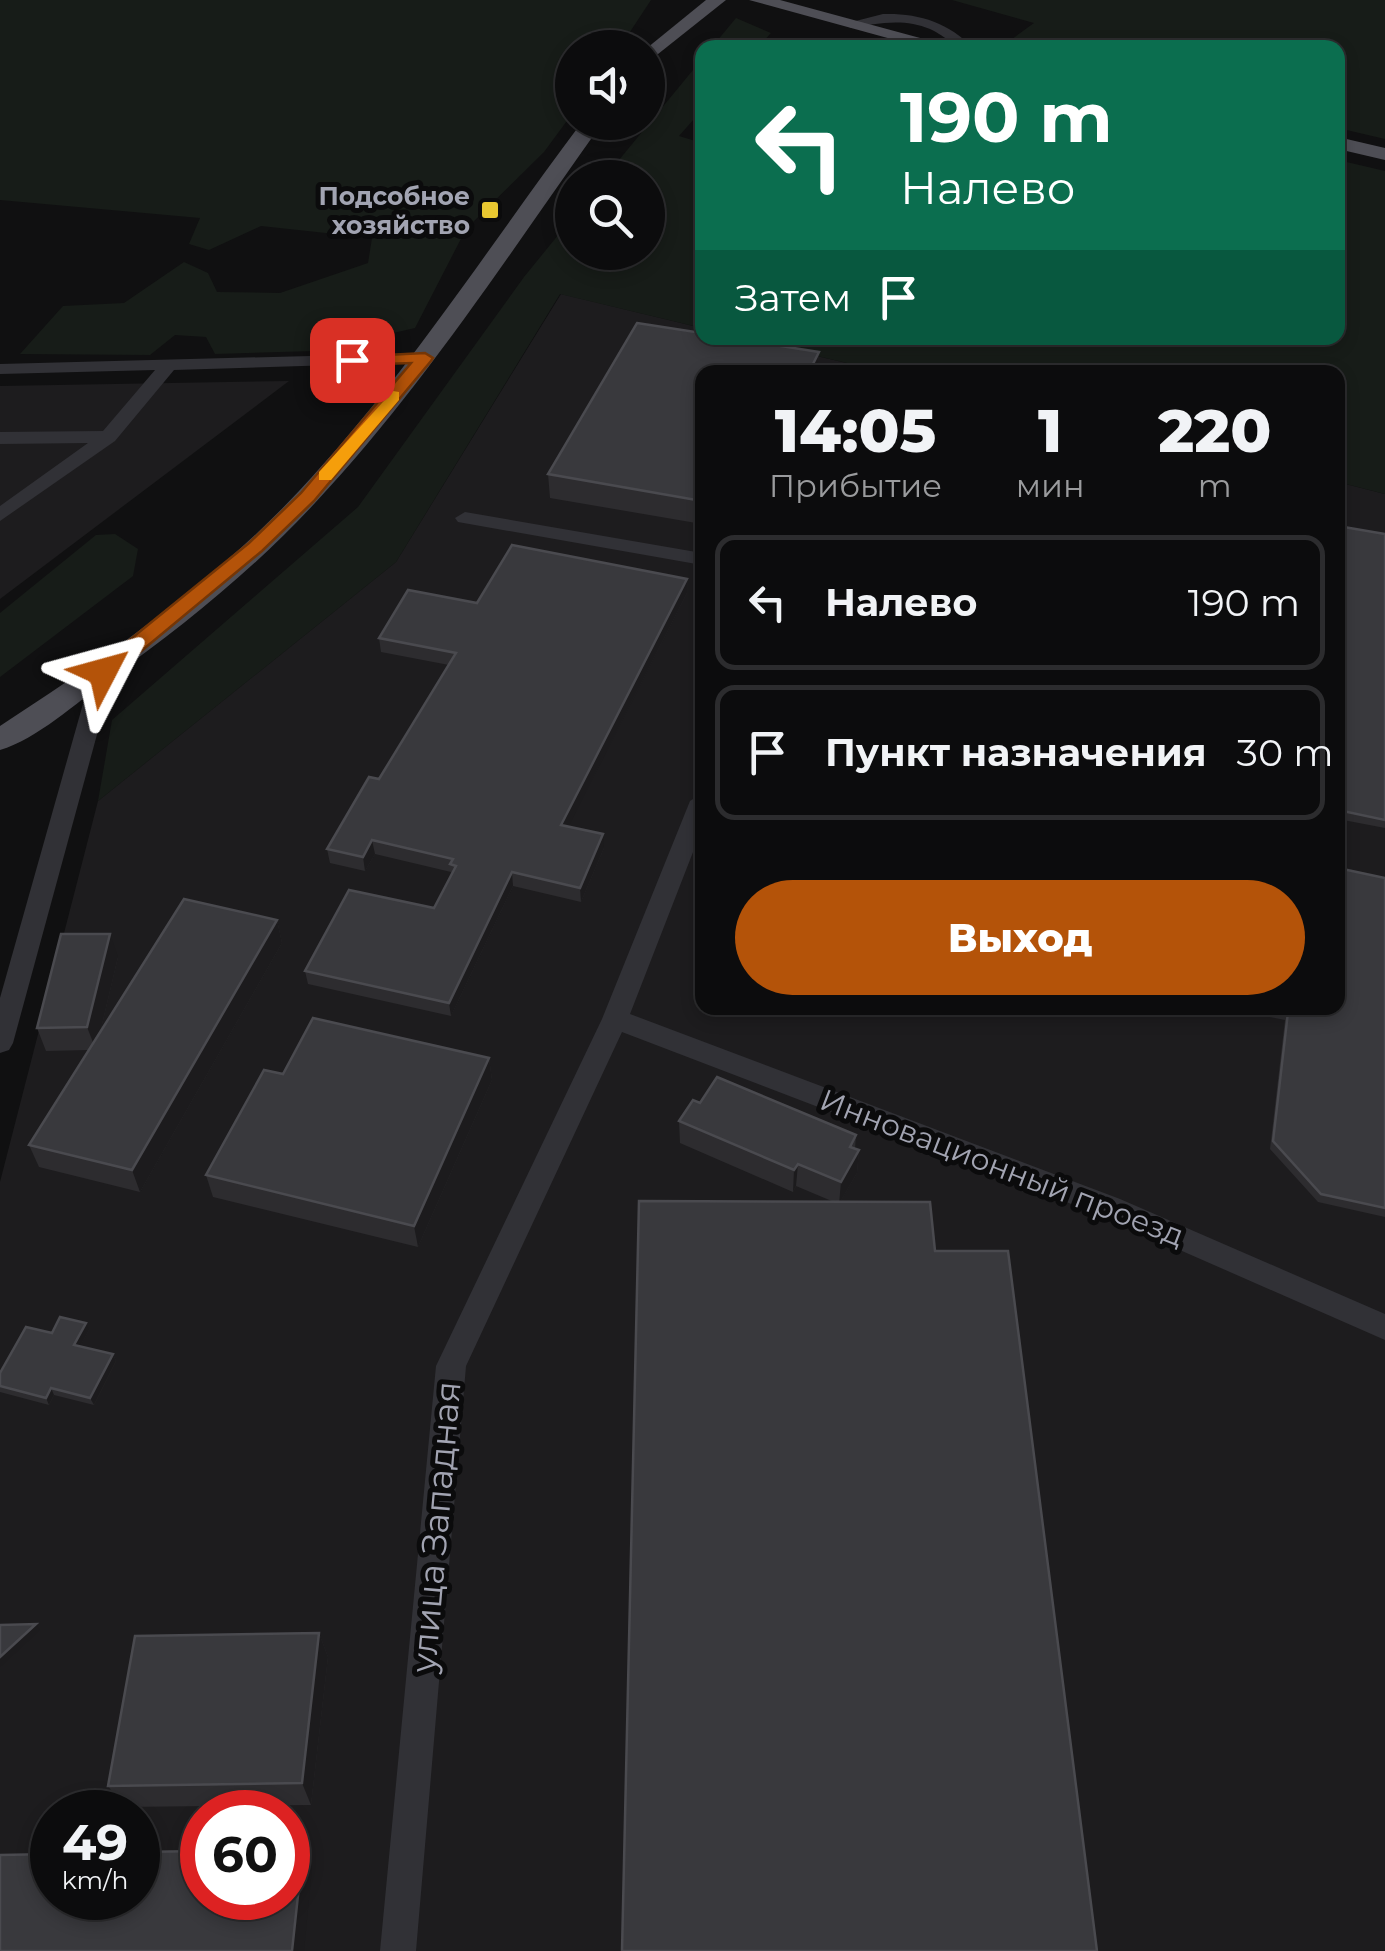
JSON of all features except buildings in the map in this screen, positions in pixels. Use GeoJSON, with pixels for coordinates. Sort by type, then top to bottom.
{"type":"FeatureCollection","features":[{"type":"Feature","properties":{"kind":"main road"},"geometry":{"type":"LineString","coordinates":[[665,42],[717,0]]}},
{"type":"Feature","properties":{"kind":"main road"},"geometry":{"type":"LineString","coordinates":[[758,0],[905,40]]}},
{"type":"Feature","properties":{"kind":"main road"},"geometry":{"type":"LineString","coordinates":[[0,740],[103,672],[256,547],[307,497],[425,358],[580,140]]}},
{"type":"Feature","properties":{"kind":"main road"},"geometry":{"type":"LineString","coordinates":[[1345,145],[1385,154]]}},
{"type":"Feature","properties":{"kind":"street"},"geometry":{"type":"LineString","coordinates":[[851,24],[891,15],[946,28],[958,40]]}},
{"type":"Feature","properties":{"kind":"street"},"geometry":{"type":"LineString","coordinates":[[0,369],[425,358]]}},
{"type":"Feature","properties":{"kind":"street"},"geometry":{"type":"LineString","coordinates":[[0,515],[108,437],[169,365]]}},
{"type":"Feature","properties":{"kind":"street"},"geometry":{"type":"LineString","coordinates":[[0,438],[108,437]]}},
{"type":"Feature","properties":{"kind":"street"},"geometry":{"type":"LineString","coordinates":[[464,518],[695,558]]}},
{"type":"Feature","properties":{"kind":"street"},"geometry":{"type":"LineString","coordinates":[[0,1043],[103,672]]}},
{"type":"Feature","properties":{"kind":"street","name":"улица Западная"},"geometry":{"type":"LineString","coordinates":[[398,1951],[451,1366],[615,1018],[695,819]]}},
{"type":"Feature","properties":{"kind":"street","name":"Инновационный проезд"},"geometry":{"type":"LineString","coordinates":[[615,1018],[1110,1207],[1385,1327]]}},
{"type":"Feature","properties":{"kind":"shaded area"},"geometry":{"type":"Polygon","coordinates":[[[0,0],[651,0],[631,30],[555,30],[555,137],[466,229],[415,328],[315,351],[215,354],[206,337],[175,335],[150,355],[20,354],[63,306],[124,303],[184,262],[208,273],[217,292],[280,293],[368,263],[372,238],[261,226],[209,250],[189,244],[200,218],[0,200],[0,0]]]}},
{"type":"Feature","properties":{"kind":"shaded area"},"geometry":{"type":"Polygon","coordinates":[[[952,0],[1385,0],[1385,139],[1345,130],[1345,40],[1011,40],[1034,23],[952,0]]]}},
{"type":"Feature","properties":{"kind":"shaded area"},"geometry":{"type":"Polygon","coordinates":[[[736,18],[771,33],[764,40],[718,40],[736,18]]]}},
{"type":"Feature","properties":{"kind":"shaded area"},"geometry":{"type":"Polygon","coordinates":[[[695,68],[695,118],[679,136],[695,141],[695,326],[560,294],[396,562],[98,801],[112,720],[358,507],[555,239],[555,270],[665,270],[665,160],[619,160],[635,140],[665,140],[665,104],[695,68]]]}},
{"type":"Feature","properties":{"kind":"shaded area"},"geometry":{"type":"Polygon","coordinates":[[[1345,162],[1385,171],[1385,494],[1345,484],[1345,365],[855,365],[771,345],[1345,345],[1345,162]]]}},
{"type":"Feature","properties":{"kind":"shaded area"},"geometry":{"type":"Polygon","coordinates":[[[561,294],[695,326],[695,345],[771,345],[855,365],[695,365],[695,1015],[1345,1015],[1345,484],[1385,494],[1385,1951],[0,1951],[0,1182],[98,801],[396,562],[561,294]]]}},
{"type":"Feature","properties":{"kind":"shaded area"},"geometry":{"type":"Polygon","coordinates":[[[289,381],[0,599],[0,386],[289,381]]]}},
{"type":"Feature","properties":{"kind":"shaded area"},"geometry":{"type":"Polygon","coordinates":[[[115,534],[138,549],[133,576],[0,677],[0,613],[96,535],[115,534]]]}},
{"type":"Feature","properties":{"kind":"slow traffic"},"geometry":{"type":"LineString","coordinates":[[325,476],[393,396]]}},
{"type":"Feature","properties":{"kind":"place","name":"Подсобное хозяйство"},"geometry":{"type":"Point","coordinates":[490,210]}},
{"type":"Feature","properties":{"kind":"route"},"geometry":{"type":"LineString","coordinates":[[103,672],[256,547],[307,497],[425,358],[352,360]]}}]}
